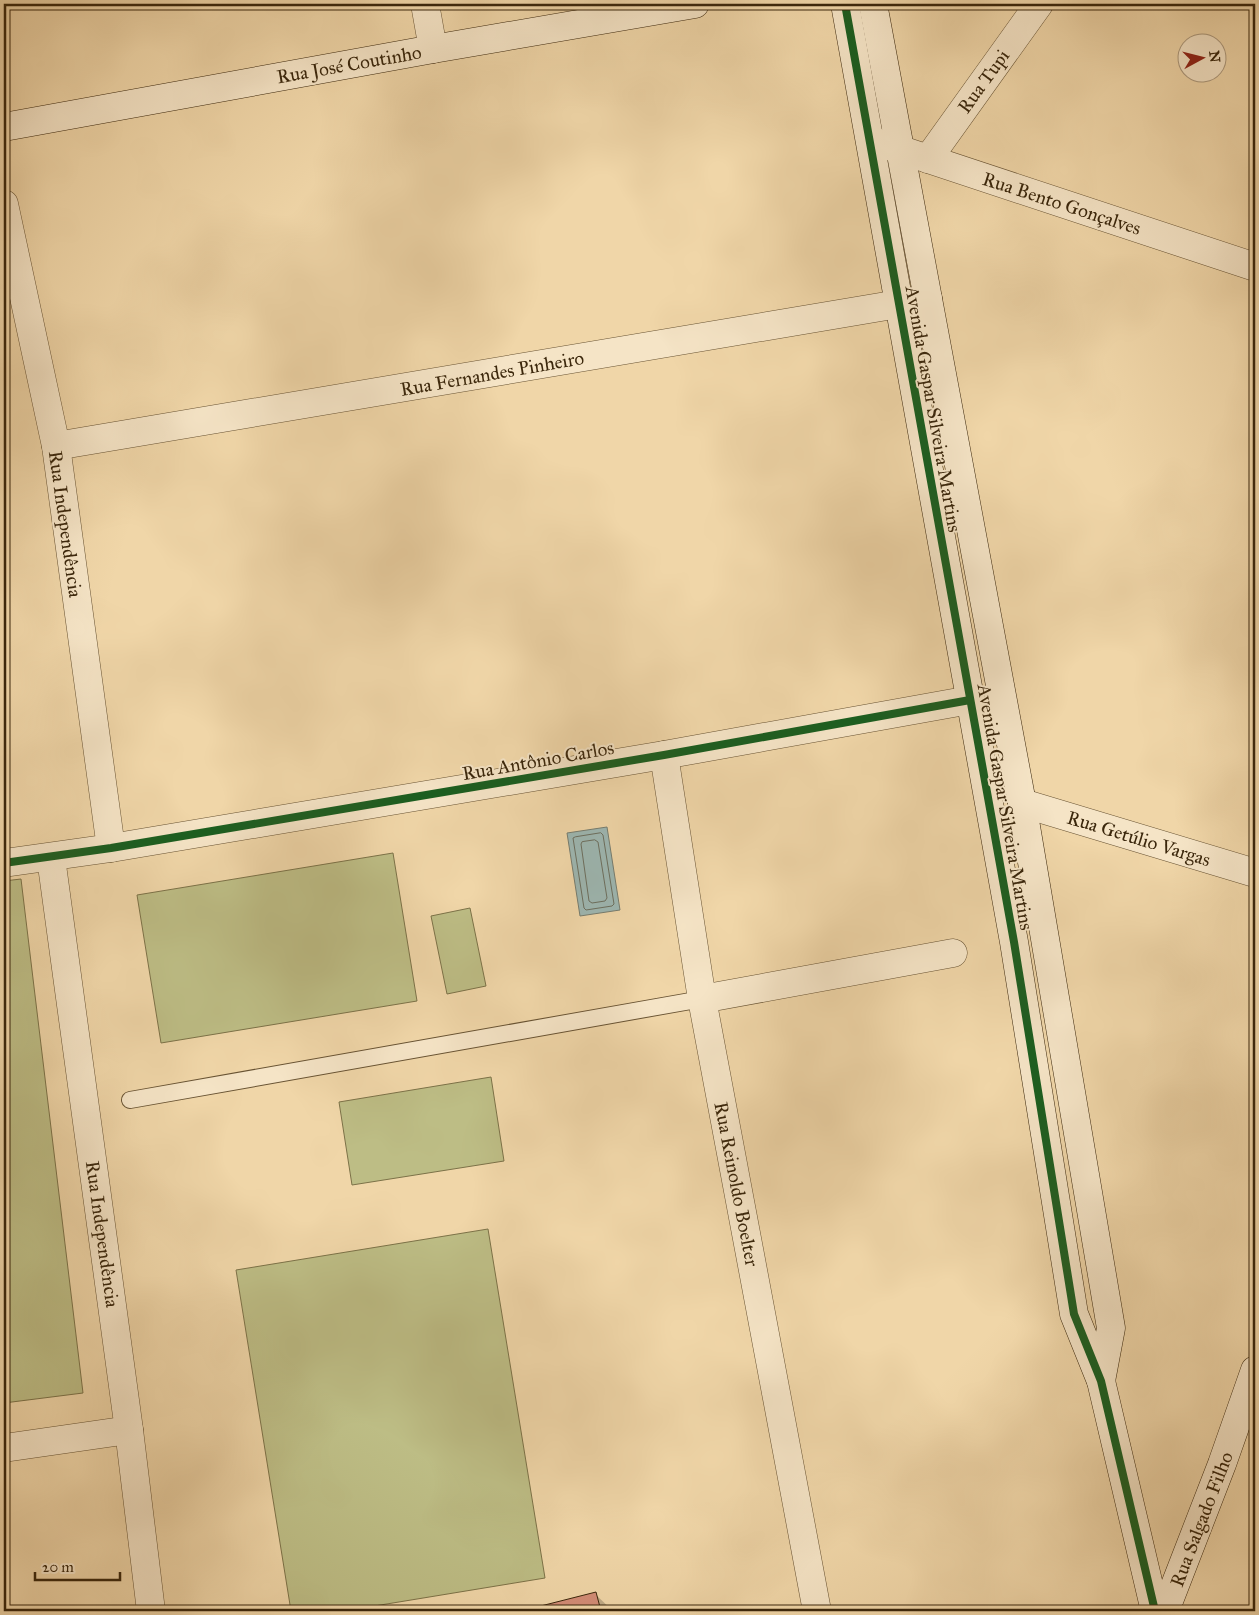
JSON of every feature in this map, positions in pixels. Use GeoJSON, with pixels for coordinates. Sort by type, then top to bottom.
{"type":"FeatureCollection","features":[{"type":"Feature","properties":{"kind":"street"},"geometry":{"type":"LineString","coordinates":[[425,4],[434,49]]}},
{"type":"Feature","properties":{"kind":"street","name":"Rua José Coutinho"},"geometry":{"type":"LineString","coordinates":[[4,127],[695,4]]}},
{"type":"Feature","properties":{"kind":"street","name":"Avenida Gaspar Silveira Martins"},"geometry":{"type":"LineString","coordinates":[[845,4],[1014,942],[1074,1314],[1101,1380],[1155,1611]]}},
{"type":"Feature","properties":{"kind":"street","name":"Avenida Gaspar Silveira Martins"},"geometry":{"type":"LineString","coordinates":[[873,4],[1022,803],[1111,1328],[1101,1380]]}},
{"type":"Feature","properties":{"kind":"street","name":"Rua Tupi"},"geometry":{"type":"LineString","coordinates":[[928,159],[1039,4]]}},
{"type":"Feature","properties":{"kind":"street","name":"Rua Bento Gonçalves"},"geometry":{"type":"LineString","coordinates":[[869,139],[1255,267]]}},
{"type":"Feature","properties":{"kind":"street","name":"Rua Independência"},"geometry":{"type":"LineString","coordinates":[[4,204],[56,446],[111,848]]}},
{"type":"Feature","properties":{"kind":"street","name":"Rua Fernandes Pinheiro"},"geometry":{"type":"LineString","coordinates":[[56,446],[928,299]]}},
{"type":"Feature","properties":{"kind":"street","name":"Rua Antônio Carlos"},"geometry":{"type":"LineString","coordinates":[[4,863],[51,858],[664,755],[970,700]]}},
{"type":"Feature","properties":{"kind":"street","name":"Rua Reinoldo Boelter"},"geometry":{"type":"LineString","coordinates":[[664,755],[702,999],[816,1611]]}},
{"type":"Feature","properties":{"kind":"street","name":"Rua Getúlio Vargas"},"geometry":{"type":"LineString","coordinates":[[1022,803],[1255,873]]}},
{"type":"Feature","properties":{"kind":"street","name":"Rua Independência"},"geometry":{"type":"LineString","coordinates":[[51,858],[130,1430],[151,1611]]}},
{"type":"Feature","properties":{"kind":"street"},"geometry":{"type":"LineString","coordinates":[[702,999],[953,953]]}},
{"type":"Feature","properties":{"kind":"street","name":"Rua Salgado Filho"},"geometry":{"type":"LineString","coordinates":[[1165,1611],[1222,1464],[1255,1370]]}},
{"type":"Feature","properties":{"kind":"street"},"geometry":{"type":"LineString","coordinates":[[4,1448],[130,1430]]}},
{"type":"Feature","properties":{"kind":"lane"},"geometry":{"type":"LineString","coordinates":[[130,1100],[702,999]]}},
{"type":"Feature","properties":{"kind":"green space"},"geometry":{"type":"Polygon","coordinates":[[[393,853],[417,1001],[161,1043],[137,895],[393,853]]]}},
{"type":"Feature","properties":{"kind":"green space"},"geometry":{"type":"Polygon","coordinates":[[[21,879],[83,1393],[4,1403],[4,881],[21,879]]]}},
{"type":"Feature","properties":{"kind":"green space"},"geometry":{"type":"Polygon","coordinates":[[[470,908],[486,986],[447,994],[431,916],[470,908]]]}},
{"type":"Feature","properties":{"kind":"green space"},"geometry":{"type":"Polygon","coordinates":[[[491,1077],[504,1161],[352,1185],[339,1102],[491,1077]]]}},
{"type":"Feature","properties":{"kind":"green space"},"geometry":{"type":"Polygon","coordinates":[[[488,1229],[545,1578],[344,1611],[291,1611],[236,1270],[488,1229]]]}},
{"type":"Feature","properties":{"kind":"water"},"geometry":{"type":"Polygon","coordinates":[[[607,827],[620,910],[580,916],[567,833],[607,827]]]}},
{"type":"Feature","properties":{"kind":"building"},"geometry":{"type":"Polygon","coordinates":[[[596,1592],[601,1611],[521,1611],[596,1592]]]}},
{"type":"Feature","properties":{"kind":"cycle path"},"geometry":{"type":"LineString","coordinates":[[845,4],[1014,942],[1074,1314],[1101,1381],[1155,1611]]}},
{"type":"Feature","properties":{"kind":"cycle path"},"geometry":{"type":"LineString","coordinates":[[4,863],[111,848],[664,755],[970,700]]}}]}
